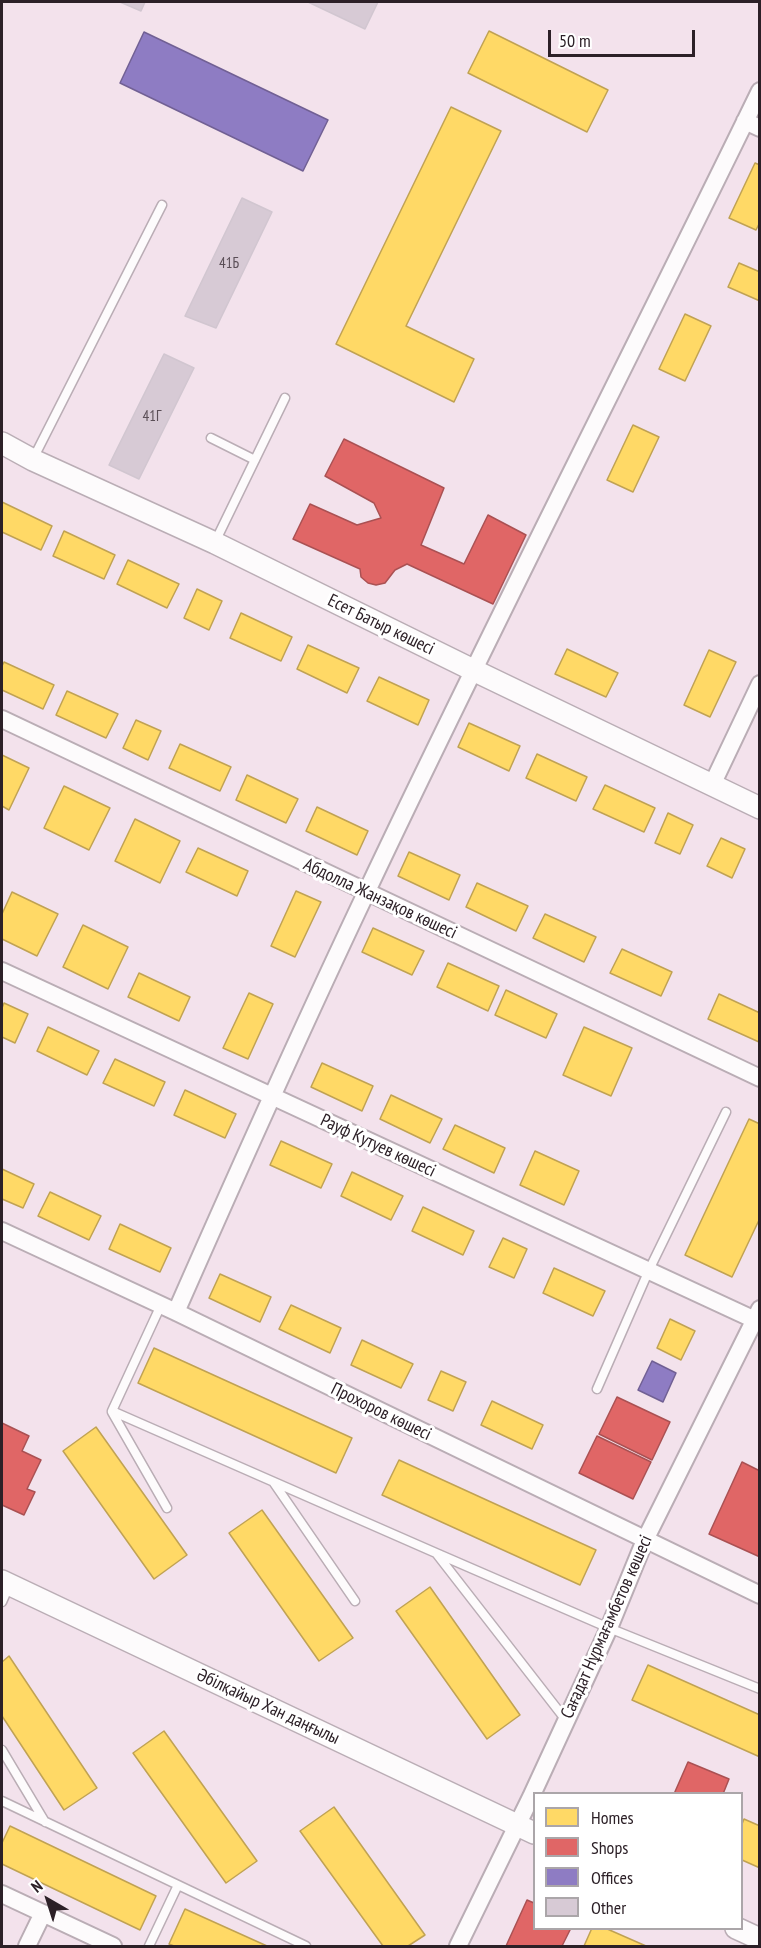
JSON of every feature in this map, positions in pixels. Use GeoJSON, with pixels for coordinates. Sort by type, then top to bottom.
{"type":"FeatureCollection","features":[{"type":"Feature","properties":{"kind":"street"},"geometry":{"type":"LineString","coordinates":[[176,1312],[271,1097],[366,892],[473,670],[752,124],[759,91]]}},
{"type":"Feature","properties":{"kind":"street","name":"Есет Батыр көшесі"},"geometry":{"type":"LineString","coordinates":[[2,443],[33,460],[215,543],[759,808]]}},
{"type":"Feature","properties":{"kind":"street"},"geometry":{"type":"LineString","coordinates":[[712,785],[759,684]]}},
{"type":"Feature","properties":{"kind":"street","name":"Абдолла Жанзақов көшесі"},"geometry":{"type":"LineString","coordinates":[[2,719],[759,1076]]}},
{"type":"Feature","properties":{"kind":"street","name":"Рауф Кутуев көшесі"},"geometry":{"type":"LineString","coordinates":[[2,971],[649,1270],[757,1315]]}},
{"type":"Feature","properties":{"kind":"street","name":"Прохоров көшесі"},"geometry":{"type":"LineString","coordinates":[[2,1231],[176,1312],[759,1595]]}},
{"type":"Feature","properties":{"kind":"street","name":"Сағадат Нұрмағамбетов көшесі"},"geometry":{"type":"LineString","coordinates":[[539,1792],[565,1719],[609,1628],[645,1540],[757,1315]]}},
{"type":"Feature","properties":{"kind":"street","name":"Әбілқайыр Хан даңғылы"},"geometry":{"type":"LineString","coordinates":[[4,1589],[526,1829]]}},
{"type":"Feature","properties":{"kind":"street","name":"Сағадат Нұрмағамбетов көшесі"},"geometry":{"type":"LineString","coordinates":[[458,1947],[526,1829],[533,1809]]}},
{"type":"Feature","properties":{"kind":"street"},"geometry":{"type":"LineString","coordinates":[[2,1894],[113,1947]]}},
{"type":"Feature","properties":{"kind":"street"},"geometry":{"type":"LineString","coordinates":[[27,1947],[43,1913]]}},
{"type":"Feature","properties":{"kind":"street"},"geometry":{"type":"LineString","coordinates":[[738,1930],[759,1939]]}},
{"type":"Feature","properties":{"kind":"lane"},"geometry":{"type":"LineString","coordinates":[[33,460],[162,205]]}},
{"type":"Feature","properties":{"kind":"lane"},"geometry":{"type":"LineString","coordinates":[[215,543],[285,398]]}},
{"type":"Feature","properties":{"kind":"lane"},"geometry":{"type":"LineString","coordinates":[[211,438],[255,460]]}},
{"type":"Feature","properties":{"kind":"lane"},"geometry":{"type":"LineString","coordinates":[[597,1389],[649,1270],[726,1112]]}},
{"type":"Feature","properties":{"kind":"lane"},"geometry":{"type":"LineString","coordinates":[[112,1411],[160,1305]]}},
{"type":"Feature","properties":{"kind":"lane"},"geometry":{"type":"LineString","coordinates":[[112,1411],[609,1628],[759,1689]]}},
{"type":"Feature","properties":{"kind":"lane"},"geometry":{"type":"LineString","coordinates":[[112,1411],[167,1508]]}},
{"type":"Feature","properties":{"kind":"lane"},"geometry":{"type":"LineString","coordinates":[[274,1482],[355,1601]]}},
{"type":"Feature","properties":{"kind":"lane"},"geometry":{"type":"LineString","coordinates":[[436,1553],[565,1719]]}},
{"type":"Feature","properties":{"kind":"lane"},"geometry":{"type":"LineString","coordinates":[[2,1750],[45,1822]]}},
{"type":"Feature","properties":{"kind":"lane"},"geometry":{"type":"LineString","coordinates":[[2,1801],[306,1947]]}},
{"type":"Feature","properties":{"kind":"lane"},"geometry":{"type":"LineString","coordinates":[[150,1947],[177,1885]]}},
{"type":"Feature","properties":{"kind":"building: Homes"},"geometry":{"type":"Polygon","coordinates":[[[489,31],[608,90],[587,132],[468,73],[489,31]]]}},
{"type":"Feature","properties":{"kind":"building: Homes"},"geometry":{"type":"Polygon","coordinates":[[[451,107],[501,131],[406,326],[474,359],[454,402],[336,344],[451,107]]]}},
{"type":"Feature","properties":{"kind":"building: Homes"},"geometry":{"type":"Polygon","coordinates":[[[755,163],[760,165],[760,222],[756,230],[729,218],[755,163]]]}},
{"type":"Feature","properties":{"kind":"building: Homes"},"geometry":{"type":"Polygon","coordinates":[[[739,263],[760,272],[760,301],[728,287],[739,263]]]}},
{"type":"Feature","properties":{"kind":"building: Homes"},"geometry":{"type":"Polygon","coordinates":[[[685,314],[711,326],[685,381],[659,369],[685,314]]]}},
{"type":"Feature","properties":{"kind":"building: Homes"},"geometry":{"type":"Polygon","coordinates":[[[633,425],[659,437],[633,492],[607,480],[633,425]]]}},
{"type":"Feature","properties":{"kind":"building: Homes"},"geometry":{"type":"Polygon","coordinates":[[[2,502],[52,526],[41,550],[2,532],[2,502]]]}},
{"type":"Feature","properties":{"kind":"building: Homes"},"geometry":{"type":"Polygon","coordinates":[[[64,531],[115,555],[104,579],[53,556],[64,531]]]}},
{"type":"Feature","properties":{"kind":"building: Homes"},"geometry":{"type":"Polygon","coordinates":[[[128,560],[179,584],[167,608],[117,584],[128,560]]]}},
{"type":"Feature","properties":{"kind":"building: Homes"},"geometry":{"type":"Polygon","coordinates":[[[197,589],[222,601],[209,630],[184,618],[197,589]]]}},
{"type":"Feature","properties":{"kind":"building: Homes"},"geometry":{"type":"Polygon","coordinates":[[[241,613],[292,637],[281,661],[230,638],[241,613]]]}},
{"type":"Feature","properties":{"kind":"building: Homes"},"geometry":{"type":"Polygon","coordinates":[[[308,645],[359,668],[347,693],[297,669],[308,645]]]}},
{"type":"Feature","properties":{"kind":"building: Homes"},"geometry":{"type":"Polygon","coordinates":[[[567,649],[618,673],[606,697],[555,674],[567,649]]]}},
{"type":"Feature","properties":{"kind":"building: Homes"},"geometry":{"type":"Polygon","coordinates":[[[709,650],[736,662],[710,717],[684,705],[709,650]]]}},
{"type":"Feature","properties":{"kind":"building: Homes"},"geometry":{"type":"Polygon","coordinates":[[[4,662],[54,685],[43,709],[2,690],[4,662]]]}},
{"type":"Feature","properties":{"kind":"building: Homes"},"geometry":{"type":"Polygon","coordinates":[[[379,677],[429,700],[418,725],[367,701],[379,677]]]}},
{"type":"Feature","properties":{"kind":"building: Homes"},"geometry":{"type":"Polygon","coordinates":[[[67,691],[118,714],[106,738],[56,715],[67,691]]]}},
{"type":"Feature","properties":{"kind":"building: Homes"},"geometry":{"type":"Polygon","coordinates":[[[136,720],[161,731],[148,760],[123,748],[136,720]]]}},
{"type":"Feature","properties":{"kind":"building: Homes"},"geometry":{"type":"Polygon","coordinates":[[[469,723],[520,746],[509,771],[458,747],[469,723]]]}},
{"type":"Feature","properties":{"kind":"building: Homes"},"geometry":{"type":"Polygon","coordinates":[[[180,744],[231,767],[220,791],[169,768],[180,744]]]}},
{"type":"Feature","properties":{"kind":"building: Homes"},"geometry":{"type":"Polygon","coordinates":[[[537,754],[587,777],[576,801],[526,778],[537,754]]]}},
{"type":"Feature","properties":{"kind":"building: Homes"},"geometry":{"type":"Polygon","coordinates":[[[2,755],[29,768],[9,810],[2,806],[2,755]]]}},
{"type":"Feature","properties":{"kind":"building: Homes"},"geometry":{"type":"Polygon","coordinates":[[[247,775],[298,799],[286,823],[236,800],[247,775]]]}},
{"type":"Feature","properties":{"kind":"building: Homes"},"geometry":{"type":"Polygon","coordinates":[[[605,785],[655,808],[644,832],[593,809],[605,785]]]}},
{"type":"Feature","properties":{"kind":"building: Homes"},"geometry":{"type":"Polygon","coordinates":[[[64,786],[110,808],[89,850],[44,828],[64,786]]]}},
{"type":"Feature","properties":{"kind":"building: Homes"},"geometry":{"type":"Polygon","coordinates":[[[317,807],[368,831],[357,855],[306,831],[317,807]]]}},
{"type":"Feature","properties":{"kind":"building: Homes"},"geometry":{"type":"Polygon","coordinates":[[[668,813],[693,825],[680,854],[655,843],[668,813]]]}},
{"type":"Feature","properties":{"kind":"building: Homes"},"geometry":{"type":"Polygon","coordinates":[[[135,819],[180,841],[160,883],[115,861],[135,819]]]}},
{"type":"Feature","properties":{"kind":"building: Homes"},"geometry":{"type":"Polygon","coordinates":[[[721,838],[745,849],[732,878],[707,866],[721,838]]]}},
{"type":"Feature","properties":{"kind":"building: Homes"},"geometry":{"type":"Polygon","coordinates":[[[198,848],[248,871],[237,896],[186,872],[198,848]]]}},
{"type":"Feature","properties":{"kind":"building: Homes"},"geometry":{"type":"Polygon","coordinates":[[[409,852],[460,875],[449,900],[398,876],[409,852]]]}},
{"type":"Feature","properties":{"kind":"building: Homes"},"geometry":{"type":"Polygon","coordinates":[[[477,883],[528,906],[516,931],[466,907],[477,883]]]}},
{"type":"Feature","properties":{"kind":"building: Homes"},"geometry":{"type":"Polygon","coordinates":[[[296,891],[321,902],[295,957],[271,946],[296,891]]]}},
{"type":"Feature","properties":{"kind":"building: Homes"},"geometry":{"type":"Polygon","coordinates":[[[12,892],[58,914],[37,956],[2,939],[2,914],[12,892]]]}},
{"type":"Feature","properties":{"kind":"building: Homes"},"geometry":{"type":"Polygon","coordinates":[[[545,914],[596,937],[584,962],[533,938],[545,914]]]}},
{"type":"Feature","properties":{"kind":"building: Homes"},"geometry":{"type":"Polygon","coordinates":[[[83,925],[128,947],[108,989],[63,967],[83,925]]]}},
{"type":"Feature","properties":{"kind":"building: Homes"},"geometry":{"type":"Polygon","coordinates":[[[373,928],[424,951],[412,975],[362,952],[373,928]]]}},
{"type":"Feature","properties":{"kind":"building: Homes"},"geometry":{"type":"Polygon","coordinates":[[[622,949],[672,972],[661,996],[610,973],[622,949]]]}},
{"type":"Feature","properties":{"kind":"building: Homes"},"geometry":{"type":"Polygon","coordinates":[[[448,963],[499,986],[488,1011],[437,987],[448,963]]]}},
{"type":"Feature","properties":{"kind":"building: Homes"},"geometry":{"type":"Polygon","coordinates":[[[139,973],[190,997],[179,1021],[128,997],[139,973]]]}},
{"type":"Feature","properties":{"kind":"building: Homes"},"geometry":{"type":"Polygon","coordinates":[[[506,990],[557,1014],[546,1038],[495,1015],[506,990]]]}},
{"type":"Feature","properties":{"kind":"building: Homes"},"geometry":{"type":"Polygon","coordinates":[[[249,993],[273,1004],[248,1059],[223,1048],[249,993]]]}},
{"type":"Feature","properties":{"kind":"building: Homes"},"geometry":{"type":"Polygon","coordinates":[[[719,994],[760,1013],[759,1042],[708,1019],[719,994]]]}},
{"type":"Feature","properties":{"kind":"building: Homes"},"geometry":{"type":"Polygon","coordinates":[[[4,1003],[28,1014],[15,1043],[2,1037],[4,1003]]]}},
{"type":"Feature","properties":{"kind":"building: Homes"},"geometry":{"type":"Polygon","coordinates":[[[48,1027],[99,1051],[87,1075],[37,1051],[48,1027]]]}},
{"type":"Feature","properties":{"kind":"building: Homes"},"geometry":{"type":"Polygon","coordinates":[[[584,1027],[632,1048],[611,1096],[563,1075],[584,1027]]]}},
{"type":"Feature","properties":{"kind":"building: Homes"},"geometry":{"type":"Polygon","coordinates":[[[115,1059],[165,1082],[154,1106],[103,1083],[115,1059]]]}},
{"type":"Feature","properties":{"kind":"building: Homes"},"geometry":{"type":"Polygon","coordinates":[[[322,1063],[373,1086],[362,1111],[311,1087],[322,1063]]]}},
{"type":"Feature","properties":{"kind":"building: Homes"},"geometry":{"type":"Polygon","coordinates":[[[185,1090],[236,1114],[225,1138],[174,1115],[185,1090]]]}},
{"type":"Feature","properties":{"kind":"building: Homes"},"geometry":{"type":"Polygon","coordinates":[[[391,1095],[442,1119],[430,1143],[380,1119],[391,1095]]]}},
{"type":"Feature","properties":{"kind":"building: Homes"},"geometry":{"type":"Polygon","coordinates":[[[749,1119],[760,1124],[760,1218],[732,1277],[685,1255],[749,1119]]]}},
{"type":"Feature","properties":{"kind":"building: Homes"},"geometry":{"type":"Polygon","coordinates":[[[455,1125],[505,1148],[494,1173],[443,1149],[455,1125]]]}},
{"type":"Feature","properties":{"kind":"building: Homes"},"geometry":{"type":"Polygon","coordinates":[[[281,1141],[332,1164],[321,1188],[270,1165],[281,1141]]]}},
{"type":"Feature","properties":{"kind":"building: Homes"},"geometry":{"type":"Polygon","coordinates":[[[535,1151],[579,1171],[564,1205],[520,1185],[535,1151]]]}},
{"type":"Feature","properties":{"kind":"building: Homes"},"geometry":{"type":"Polygon","coordinates":[[[2,1169],[34,1184],[23,1208],[2,1199],[2,1169]]]}},
{"type":"Feature","properties":{"kind":"building: Homes"},"geometry":{"type":"Polygon","coordinates":[[[352,1172],[403,1196],[391,1220],[341,1196],[352,1172]]]}},
{"type":"Feature","properties":{"kind":"building: Homes"},"geometry":{"type":"Polygon","coordinates":[[[50,1192],[101,1216],[89,1240],[38,1216],[50,1192]]]}},
{"type":"Feature","properties":{"kind":"building: Homes"},"geometry":{"type":"Polygon","coordinates":[[[423,1207],[474,1231],[463,1255],[412,1231],[423,1207]]]}},
{"type":"Feature","properties":{"kind":"building: Homes"},"geometry":{"type":"Polygon","coordinates":[[[120,1224],[171,1248],[160,1272],[109,1249],[120,1224]]]}},
{"type":"Feature","properties":{"kind":"building: Homes"},"geometry":{"type":"Polygon","coordinates":[[[503,1238],[527,1249],[514,1278],[489,1267],[503,1238]]]}},
{"type":"Feature","properties":{"kind":"building: Homes"},"geometry":{"type":"Polygon","coordinates":[[[554,1268],[605,1291],[593,1316],[543,1293],[554,1268]]]}},
{"type":"Feature","properties":{"kind":"building: Homes"},"geometry":{"type":"Polygon","coordinates":[[[220,1274],[271,1297],[260,1322],[209,1298],[220,1274]]]}},
{"type":"Feature","properties":{"kind":"building: Homes"},"geometry":{"type":"Polygon","coordinates":[[[291,1305],[341,1328],[330,1353],[279,1329],[291,1305]]]}},
{"type":"Feature","properties":{"kind":"building: Homes"},"geometry":{"type":"Polygon","coordinates":[[[670,1319],[695,1331],[681,1360],[657,1348],[670,1319]]]}},
{"type":"Feature","properties":{"kind":"building: Homes"},"geometry":{"type":"Polygon","coordinates":[[[362,1340],[413,1364],[401,1388],[351,1365],[362,1340]]]}},
{"type":"Feature","properties":{"kind":"building: Homes"},"geometry":{"type":"Polygon","coordinates":[[[154,1348],[352,1438],[336,1473],[138,1383],[154,1348]]]}},
{"type":"Feature","properties":{"kind":"building: Homes"},"geometry":{"type":"Polygon","coordinates":[[[441,1371],[466,1382],[453,1411],[428,1400],[441,1371]]]}},
{"type":"Feature","properties":{"kind":"building: Homes"},"geometry":{"type":"Polygon","coordinates":[[[492,1401],[543,1425],[532,1449],[481,1425],[492,1401]]]}},
{"type":"Feature","properties":{"kind":"building: Homes"},"geometry":{"type":"Polygon","coordinates":[[[96,1427],[187,1555],[154,1579],[63,1451],[96,1427]]]}},
{"type":"Feature","properties":{"kind":"building: Homes"},"geometry":{"type":"Polygon","coordinates":[[[399,1460],[596,1550],[580,1585],[382,1495],[399,1460]]]}},
{"type":"Feature","properties":{"kind":"building: Homes"},"geometry":{"type":"Polygon","coordinates":[[[262,1510],[353,1638],[319,1661],[229,1533],[262,1510]]]}},
{"type":"Feature","properties":{"kind":"building: Homes"},"geometry":{"type":"Polygon","coordinates":[[[430,1587],[520,1715],[487,1739],[396,1611],[430,1587]]]}},
{"type":"Feature","properties":{"kind":"building: Homes"},"geometry":{"type":"Polygon","coordinates":[[[9,1656],[97,1788],[64,1810],[2,1716],[2,1662],[9,1656]]]}},
{"type":"Feature","properties":{"kind":"building: Homes"},"geometry":{"type":"Polygon","coordinates":[[[648,1665],[760,1715],[760,1757],[632,1700],[648,1665]]]}},
{"type":"Feature","properties":{"kind":"building: Homes"},"geometry":{"type":"Polygon","coordinates":[[[164,1731],[257,1861],[226,1883],[133,1753],[164,1731]]]}},
{"type":"Feature","properties":{"kind":"building: Homes"},"geometry":{"type":"Polygon","coordinates":[[[334,1807],[425,1935],[408,1946],[383,1946],[300,1831],[334,1807]]]}},
{"type":"Feature","properties":{"kind":"building: Homes"},"geometry":{"type":"Polygon","coordinates":[[[744,1819],[760,1826],[760,1868],[743,1860],[744,1819]]]}},
{"type":"Feature","properties":{"kind":"building: Homes"},"geometry":{"type":"Polygon","coordinates":[[[10,1826],[156,1896],[140,1930],[2,1864],[2,1843],[10,1826]]]}},
{"type":"Feature","properties":{"kind":"building: Homes"},"geometry":{"type":"Polygon","coordinates":[[[185,1909],[267,1946],[174,1946],[169,1944],[185,1909]]]}},
{"type":"Feature","properties":{"kind":"building: Homes"},"geometry":{"type":"Polygon","coordinates":[[[591,1930],[610,1930],[646,1946],[584,1946],[591,1930]]]}},
{"type":"Feature","properties":{"kind":"building: Shops"},"geometry":{"type":"Polygon","coordinates":[[[344,439],[444,488],[421,545],[464,564],[488,515],[526,535],[493,604],[407,564],[395,570],[385,583],[376,585],[368,583],[361,577],[360,569],[293,539],[310,504],[357,525],[381,518],[374,503],[325,476],[344,439]]]}},
{"type":"Feature","properties":{"kind":"building: Shops"},"geometry":{"type":"Polygon","coordinates":[[[617,1397],[670,1422],[652,1460],[599,1434],[617,1397]]]}},
{"type":"Feature","properties":{"kind":"building: Shops"},"geometry":{"type":"Polygon","coordinates":[[[2,1423],[29,1436],[22,1451],[41,1460],[27,1489],[35,1492],[24,1515],[2,1505],[2,1423]]]}},
{"type":"Feature","properties":{"kind":"building: Shops"},"geometry":{"type":"Polygon","coordinates":[[[597,1436],[651,1462],[633,1499],[579,1473],[597,1436]]]}},
{"type":"Feature","properties":{"kind":"building: Shops"},"geometry":{"type":"Polygon","coordinates":[[[742,1462],[760,1471],[760,1557],[709,1534],[742,1462]]]}},
{"type":"Feature","properties":{"kind":"building: Shops"},"geometry":{"type":"Polygon","coordinates":[[[688,1762],[729,1779],[724,1792],[675,1792],[688,1762]]]}},
{"type":"Feature","properties":{"kind":"building: Shops"},"geometry":{"type":"Polygon","coordinates":[[[527,1900],[533,1903],[533,1930],[570,1930],[562,1946],[506,1946],[527,1900]]]}},
{"type":"Feature","properties":{"kind":"building: Offices"},"geometry":{"type":"Polygon","coordinates":[[[144,32],[328,120],[303,171],[120,83],[144,32]]]}},
{"type":"Feature","properties":{"kind":"building: Offices"},"geometry":{"type":"Polygon","coordinates":[[[652,1361],[676,1373],[663,1402],[638,1390],[652,1361]]]}},
{"type":"Feature","properties":{"kind":"building: Other"},"geometry":{"type":"Polygon","coordinates":[[[120,2],[145,2],[141,11],[120,2]]]}},
{"type":"Feature","properties":{"kind":"building: Other"},"geometry":{"type":"Polygon","coordinates":[[[308,2],[378,2],[365,29],[308,2]]]}},
{"type":"Feature","properties":{"kind":"building: Other"},"geometry":{"type":"Polygon","coordinates":[[[242,198],[272,212],[216,328],[185,316],[242,198]]]}},
{"type":"Feature","properties":{"kind":"building: Other"},"geometry":{"type":"Polygon","coordinates":[[[164,354],[194,368],[139,479],[109,465],[164,354]]]}}]}
